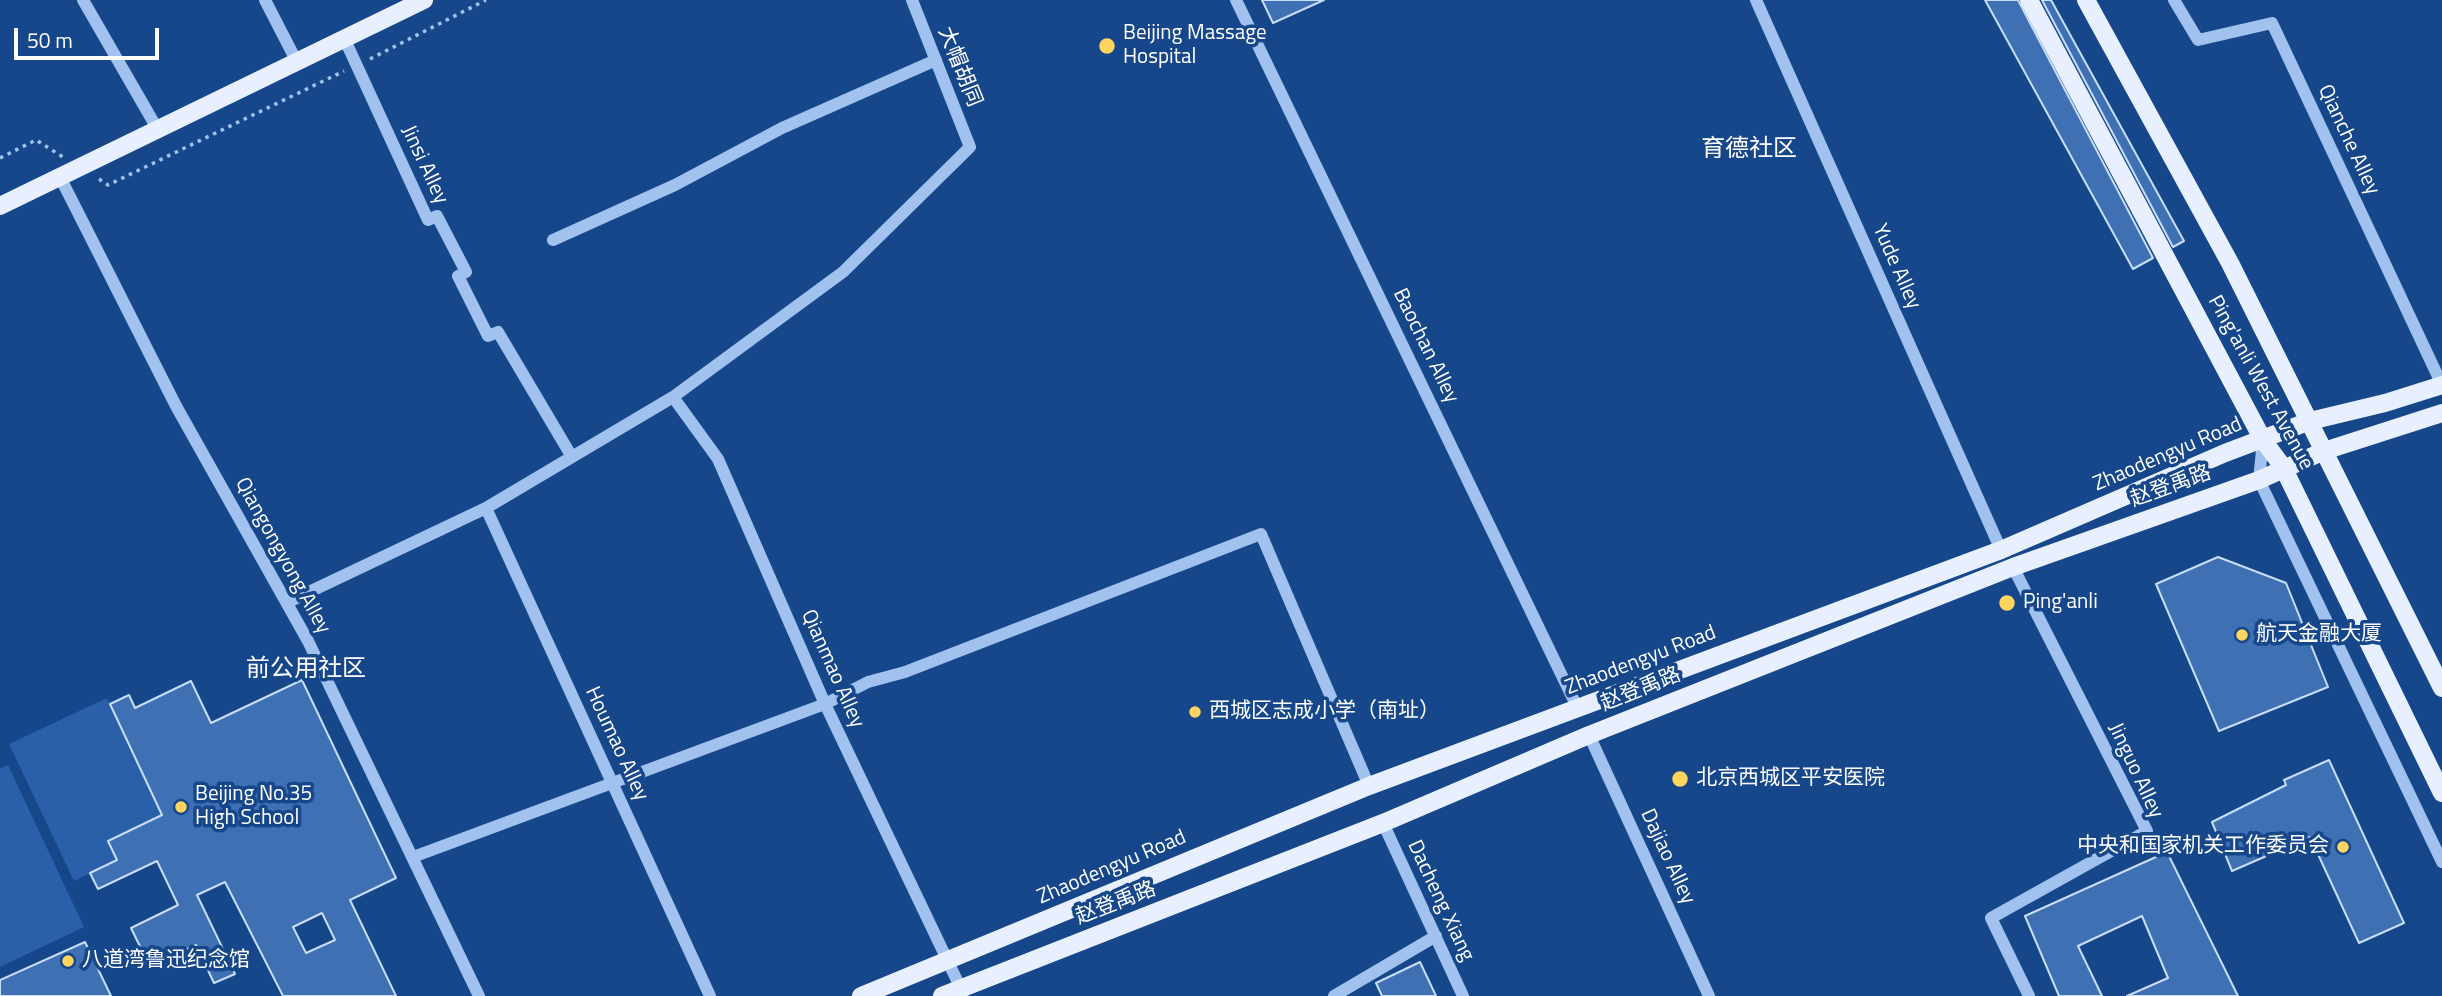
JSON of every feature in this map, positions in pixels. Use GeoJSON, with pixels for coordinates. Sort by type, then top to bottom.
{"type":"FeatureCollection","features":[{"type":"Feature","properties":{"kind":"main road"},"geometry":{"type":"LineString","coordinates":[[0,206],[298,64],[424,0]]}},
{"type":"Feature","properties":{"kind":"main road","name":"Ping'anli West Avenue"},"geometry":{"type":"LineString","coordinates":[[2029,0],[2263,440],[2283,467],[2442,793]]}},
{"type":"Feature","properties":{"kind":"main road","name":"Ping'anli West Avenue"},"geometry":{"type":"LineString","coordinates":[[2086,0],[2230,263],[2442,688]]}},
{"type":"Feature","properties":{"kind":"main road","name":"Zhaodengyu Road"},"geometry":{"type":"LineString","coordinates":[[861,996],[1369,786],[2001,550],[2310,421],[2385,403],[2442,385]]}},
{"type":"Feature","properties":{"kind":"main road","name":"赵登禹路"},"geometry":{"type":"LineString","coordinates":[[942,996],[963,993],[1383,823],[1589,735],[2013,567],[2259,480],[2283,467],[2325,451],[2442,413]]}},
{"type":"Feature","properties":{"kind":"street"},"geometry":{"type":"LineString","coordinates":[[83,0],[158,130]]}},
{"type":"Feature","properties":{"kind":"street"},"geometry":{"type":"LineString","coordinates":[[265,0],[298,64]]}},
{"type":"Feature","properties":{"kind":"street","name":"大帽胡同"},"geometry":{"type":"LineString","coordinates":[[673,397],[843,272],[970,147],[912,0]]}},
{"type":"Feature","properties":{"kind":"street","name":"Baochan Alley"},"geometry":{"type":"LineString","coordinates":[[1236,0],[1578,709]]}},
{"type":"Feature","properties":{"kind":"street","name":"Yude Alley"},"geometry":{"type":"LineString","coordinates":[[1756,0],[2001,550]]}},
{"type":"Feature","properties":{"kind":"street","name":"Qianche Alley"},"geometry":{"type":"LineString","coordinates":[[2174,0],[2198,40],[2272,23],[2442,385]]}},
{"type":"Feature","properties":{"kind":"street","name":"Jinsi Alley"},"geometry":{"type":"LineString","coordinates":[[345,40],[428,220],[437,216],[466,272],[458,276],[488,336],[498,332],[572,457]]}},
{"type":"Feature","properties":{"kind":"street"},"geometry":{"type":"LineString","coordinates":[[553,240],[675,185],[782,128],[936,60]]}},
{"type":"Feature","properties":{"kind":"street","name":"Qiangongyong Alley"},"geometry":{"type":"LineString","coordinates":[[60,177],[176,406],[288,603],[479,996]]}},
{"type":"Feature","properties":{"kind":"street"},"geometry":{"type":"LineString","coordinates":[[288,603],[486,508],[673,397]]}},
{"type":"Feature","properties":{"kind":"street","name":"Qianmao Alley"},"geometry":{"type":"LineString","coordinates":[[673,397],[718,458],[825,704],[963,993]]}},
{"type":"Feature","properties":{"kind":"street"},"geometry":{"type":"LineString","coordinates":[[2263,440],[2259,480],[2442,862]]}},
{"type":"Feature","properties":{"kind":"street","name":"Houmao Alley"},"geometry":{"type":"LineString","coordinates":[[486,508],[710,996]]}},
{"type":"Feature","properties":{"kind":"street"},"geometry":{"type":"LineString","coordinates":[[413,857],[825,704],[869,682],[905,672],[1261,534],[1369,786]]}},
{"type":"Feature","properties":{"kind":"street","name":"Jinguo Alley"},"geometry":{"type":"LineString","coordinates":[[2013,567],[2147,831],[1991,918],[2029,996]]}},
{"type":"Feature","properties":{"kind":"street","name":"Dajiao Alley"},"geometry":{"type":"LineString","coordinates":[[1589,735],[1709,996]]}},
{"type":"Feature","properties":{"kind":"street","name":"Dacheng Xiang"},"geometry":{"type":"LineString","coordinates":[[1383,823],[1463,996]]}},
{"type":"Feature","properties":{"kind":"street"},"geometry":{"type":"LineString","coordinates":[[1334,996],[1436,936]]}},
{"type":"Feature","properties":{"kind":"path"},"geometry":{"type":"LineString","coordinates":[[0,158],[36,140],[108,185],[486,0]]}},
{"type":"Feature","properties":{"kind":"shaded area"},"geometry":{"type":"Polygon","coordinates":[[[107,698],[172,835],[74,881],[9,744],[107,698]]]}},
{"type":"Feature","properties":{"kind":"shaded area"},"geometry":{"type":"Polygon","coordinates":[[[8,765],[84,927],[0,967],[0,768],[8,765]]]}},
{"type":"Feature","properties":{"kind":"building"},"geometry":{"type":"Polygon","coordinates":[[[1262,0],[1324,0],[1273,23],[1262,0]]]}},
{"type":"Feature","properties":{"kind":"building"},"geometry":{"type":"Polygon","coordinates":[[[1985,0],[2018,0],[2153,258],[2133,269],[1985,0]]]}},
{"type":"Feature","properties":{"kind":"building"},"geometry":{"type":"Polygon","coordinates":[[[2042,0],[2051,0],[2184,241],[2173,247],[2042,0]]]}},
{"type":"Feature","properties":{"kind":"building","name":"航天金融大厦"},"geometry":{"type":"Polygon","coordinates":[[[2218,557],[2286,583],[2328,687],[2219,731],[2156,584],[2218,557]]]}},
{"type":"Feature","properties":{"kind":"building"},"geometry":{"type":"Polygon","coordinates":[[[302,680],[396,878],[350,900],[396,996],[283,996],[225,882],[197,895],[235,974],[214,983],[196,945],[150,967],[131,928],[178,905],[157,861],[98,889],[90,873],[117,860],[108,841],[162,815],[110,704],[129,695],[135,708],[191,681],[211,723],[302,680]],[[322,913],[293,927],[306,953],[335,940],[322,913]]]}},
{"type":"Feature","properties":{"kind":"building"},"geometry":{"type":"Polygon","coordinates":[[[2329,760],[2404,923],[2359,943],[2310,837],[2232,871],[2212,822],[2286,785],[2284,780],[2329,760]]]}},
{"type":"Feature","properties":{"kind":"building"},"geometry":{"type":"Polygon","coordinates":[[[2167,852],[2238,996],[2127,996],[2168,978],[2142,916],[2078,946],[2102,996],[2059,996],[2025,916],[2167,852]]]}},
{"type":"Feature","properties":{"kind":"building","name":"八道湾鲁迅纪念馆"},"geometry":{"type":"Polygon","coordinates":[[[85,942],[111,996],[0,996],[0,980],[85,942]]]}},
{"type":"Feature","properties":{"kind":"building"},"geometry":{"type":"Polygon","coordinates":[[[1420,962],[1436,996],[1382,996],[1376,983],[1420,962]]]}},
{"type":"Feature","properties":{"kind":"place","name":"Beijing Massage Hospital"},"geometry":{"type":"Point","coordinates":[1107,46]}},
{"type":"Feature","properties":{"kind":"place","name":"Ping'anli"},"geometry":{"type":"Point","coordinates":[2007,603]}},
{"type":"Feature","properties":{"kind":"place","name":"航天金融大厦"},"geometry":{"type":"Point","coordinates":[2242,635]}},
{"type":"Feature","properties":{"kind":"place","name":"西城区志成小学（南址）"},"geometry":{"type":"Point","coordinates":[1195,712]}},
{"type":"Feature","properties":{"kind":"place","name":"北京西城区平安医院"},"geometry":{"type":"Point","coordinates":[1680,779]}},
{"type":"Feature","properties":{"kind":"place","name":"Beijing No.35 High School"},"geometry":{"type":"Point","coordinates":[181,807]}},
{"type":"Feature","properties":{"kind":"place","name":"中央和国家机关工作委员会"},"geometry":{"type":"Point","coordinates":[2343,847]}},
{"type":"Feature","properties":{"kind":"place","name":"八道湾鲁迅纪念馆"},"geometry":{"type":"Point","coordinates":[68,961]}},
{"type":"Feature","properties":{"kind":"district","name":"育德社区"},"geometry":{"type":"Point","coordinates":[1749,150]}},
{"type":"Feature","properties":{"kind":"district","name":"前公用社区"},"geometry":{"type":"Point","coordinates":[306,670]}}]}
